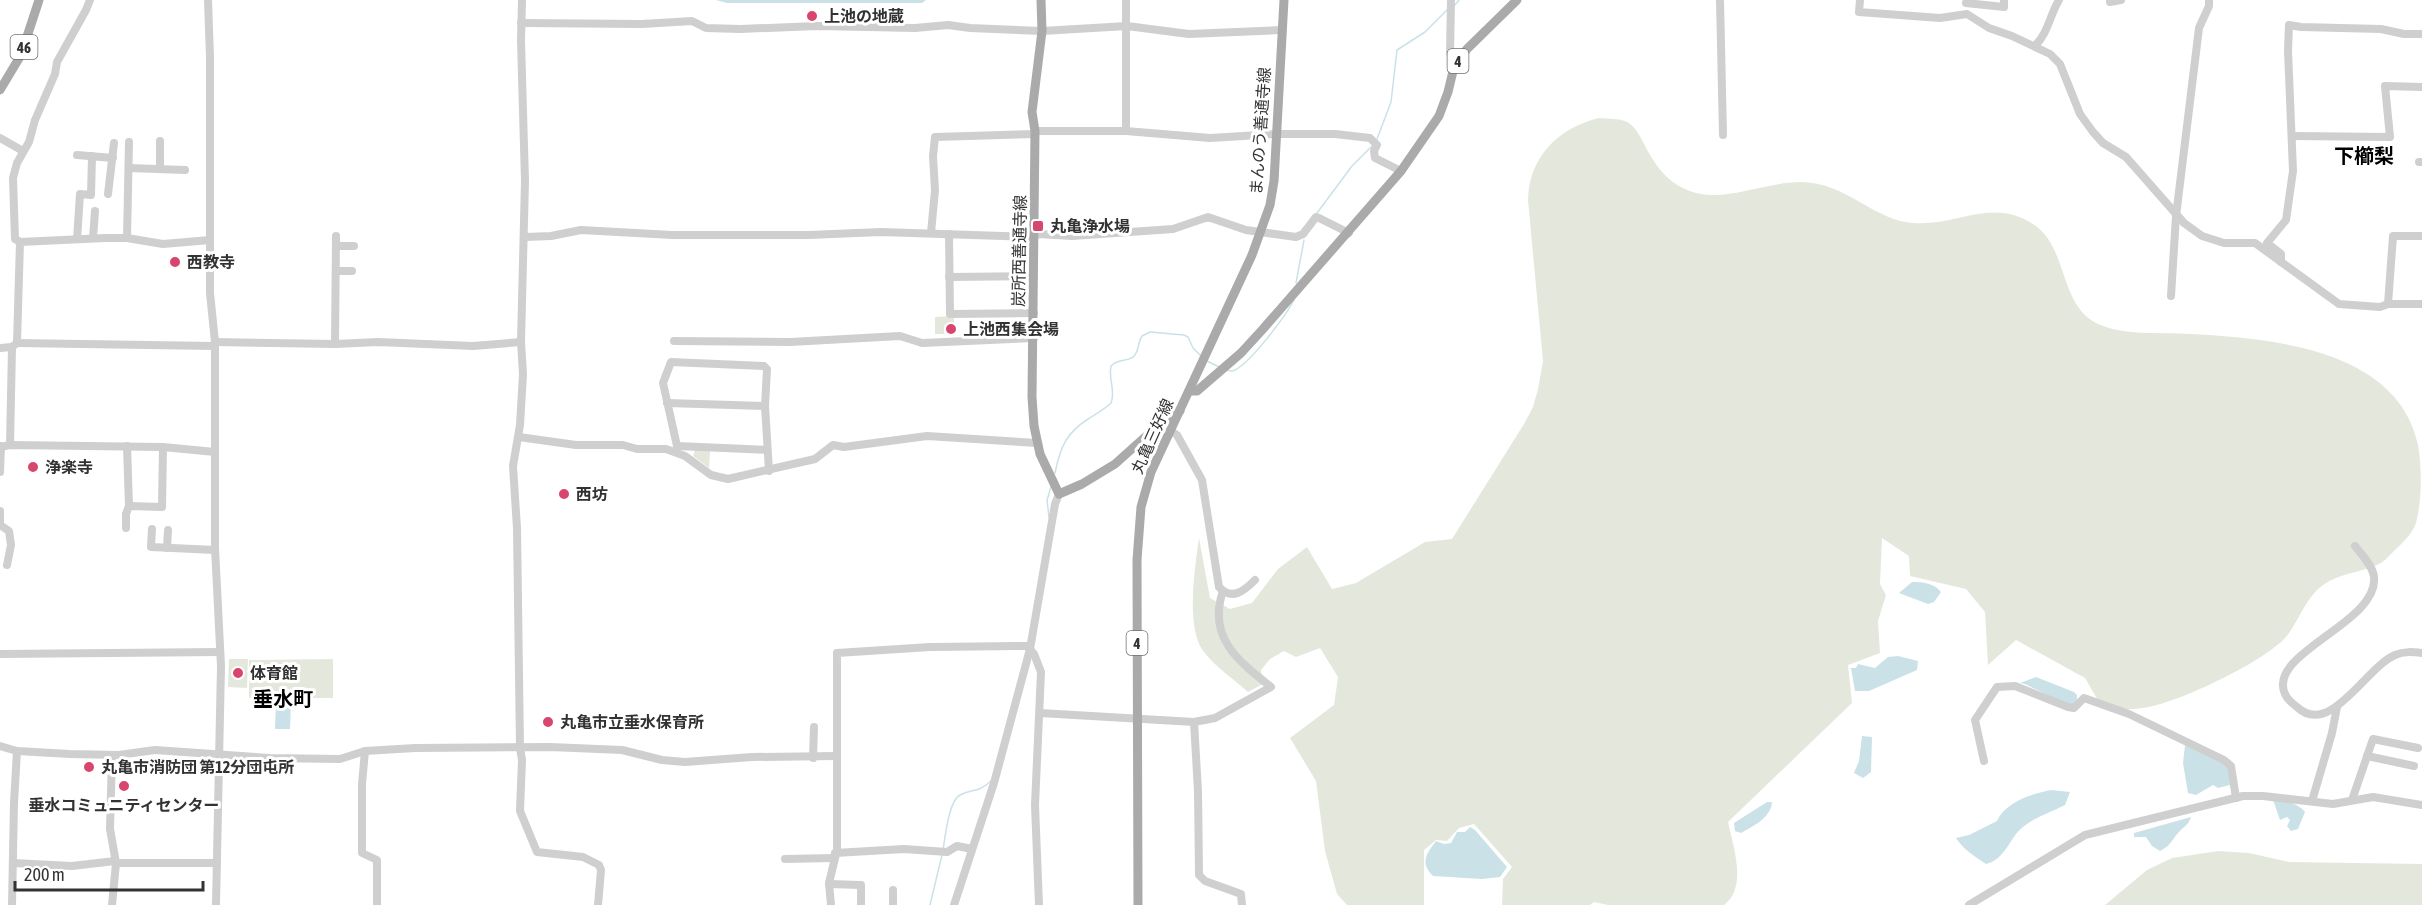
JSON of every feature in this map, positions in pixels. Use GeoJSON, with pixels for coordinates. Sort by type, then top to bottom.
{"type":"FeatureCollection","features":[{"type":"Feature","properties":{"kind":"main road","name":"46"},"geometry":{"type":"LineString","coordinates":[[0,90],[21,55],[39,0]]}},
{"type":"Feature","properties":{"kind":"main road","name":"炭所西善通寺線"},"geometry":{"type":"LineString","coordinates":[[1041,0],[1042,31],[1032,112],[1035,132],[1032,397],[1037,443],[1059,494]]}},
{"type":"Feature","properties":{"kind":"main road","name":"まんのう善通寺線"},"geometry":{"type":"LineString","coordinates":[[1189,391],[1262,231],[1274,180],[1284,0]]}},
{"type":"Feature","properties":{"kind":"main road","name":"丸亀三好線"},"geometry":{"type":"LineString","coordinates":[[1138,905],[1138,530],[1146,488],[1189,391],[1197,391],[1241,353],[1349,233],[1401,171],[1439,116],[1454,67],[1467,49],[1517,0]]}},
{"type":"Feature","properties":{"kind":"main road"},"geometry":{"type":"LineString","coordinates":[[1059,494],[1098,476],[1116,464],[1172,413],[1180,411]]}},
{"type":"Feature","properties":{"kind":"street"},"geometry":{"type":"LineString","coordinates":[[90,0],[57,62],[50,87],[13,178],[15,239],[20,242],[127,238],[163,244],[210,240]]}},
{"type":"Feature","properties":{"kind":"street"},"geometry":{"type":"LineString","coordinates":[[208,0],[210,293],[214,344],[215,550],[220,652],[216,905]]}},
{"type":"Feature","properties":{"kind":"street"},"geometry":{"type":"LineString","coordinates":[[522,0],[525,237],[521,342],[523,374],[519,437],[513,466],[517,528],[522,760],[520,811],[537,852],[583,857],[599,865],[601,870],[598,905]]}},
{"type":"Feature","properties":{"kind":"street"},"geometry":{"type":"LineString","coordinates":[[1126,0],[1126,131]]}},
{"type":"Feature","properties":{"kind":"street"},"geometry":{"type":"LineString","coordinates":[[1720,0],[1723,135]]}},
{"type":"Feature","properties":{"kind":"street"},"geometry":{"type":"LineString","coordinates":[[1860,0],[1859,12],[1940,18],[1967,14],[1989,28],[2050,54],[2060,64],[2080,114],[2093,132],[2103,143],[2126,157],[2176,216],[2202,236],[2224,243],[2255,243],[2339,304],[2380,307],[2388,304],[2422,304]]}},
{"type":"Feature","properties":{"kind":"street"},"geometry":{"type":"LineString","coordinates":[[1967,14],[1966,2],[2004,7],[2004,0]]}},
{"type":"Feature","properties":{"kind":"street"},"geometry":{"type":"LineString","coordinates":[[2035,46],[2048,31],[2052,12],[2059,0]]}},
{"type":"Feature","properties":{"kind":"street"},"geometry":{"type":"LineString","coordinates":[[2110,2],[2120,0]]}},
{"type":"Feature","properties":{"kind":"street"},"geometry":{"type":"LineString","coordinates":[[2170,296],[2176,216],[2199,28],[2209,6],[2209,0]]}},
{"type":"Feature","properties":{"kind":"street"},"geometry":{"type":"LineString","coordinates":[[1451,1],[1450,54],[1454,67]]}},
{"type":"Feature","properties":{"kind":"street"},"geometry":{"type":"LineString","coordinates":[[521,23],[642,24],[692,21],[706,28],[740,29],[817,26],[915,28],[948,25],[1042,31],[1127,26],[1189,34],[1282,30]]}},
{"type":"Feature","properties":{"kind":"street"},"geometry":{"type":"LineString","coordinates":[[2282,262],[2281,254],[2267,243],[2286,220],[2293,171],[2289,25],[2380,29],[2404,34],[2422,34]]}},
{"type":"Feature","properties":{"kind":"street"},"geometry":{"type":"LineString","coordinates":[[2292,136],[2390,137],[2385,86],[2422,87]]}},
{"type":"Feature","properties":{"kind":"street"},"geometry":{"type":"LineString","coordinates":[[931,233],[935,190],[933,156],[935,136],[1126,131],[1210,138],[1276,134],[1335,134],[1370,138],[1377,145],[1373,155],[1375,158],[1401,171]]}},
{"type":"Feature","properties":{"kind":"street"},"geometry":{"type":"LineString","coordinates":[[0,138],[23,151]]}},
{"type":"Feature","properties":{"kind":"street"},"geometry":{"type":"LineString","coordinates":[[160,141],[160,169]]}},
{"type":"Feature","properties":{"kind":"street"},"geometry":{"type":"LineString","coordinates":[[127,238],[129,142]]}},
{"type":"Feature","properties":{"kind":"street"},"geometry":{"type":"LineString","coordinates":[[108,194],[114,143]]}},
{"type":"Feature","properties":{"kind":"street"},"geometry":{"type":"LineString","coordinates":[[76,155],[112,158]]}},
{"type":"Feature","properties":{"kind":"street"},"geometry":{"type":"LineString","coordinates":[[77,239],[80,194],[91,195],[92,156]]}},
{"type":"Feature","properties":{"kind":"street"},"geometry":{"type":"LineString","coordinates":[[129,168],[185,170]]}},
{"type":"Feature","properties":{"kind":"street"},"geometry":{"type":"LineString","coordinates":[[93,238],[95,211]]}},
{"type":"Feature","properties":{"kind":"street"},"geometry":{"type":"LineString","coordinates":[[525,237],[551,236],[581,230],[672,235],[931,233],[1034,237],[1038,234],[1072,236],[1173,229],[1208,217],[1230,226],[1296,237],[1303,234],[1316,218],[1349,233]]}},
{"type":"Feature","properties":{"kind":"street"},"geometry":{"type":"LineString","coordinates":[[949,234],[950,314],[1034,313]]}},
{"type":"Feature","properties":{"kind":"street"},"geometry":{"type":"LineString","coordinates":[[335,344],[340,311],[336,271],[336,236]]}},
{"type":"Feature","properties":{"kind":"street"},"geometry":{"type":"LineString","coordinates":[[2388,304],[2393,236],[2422,236]]}},
{"type":"Feature","properties":{"kind":"street"},"geometry":{"type":"LineString","coordinates":[[10,445],[20,242]]}},
{"type":"Feature","properties":{"kind":"street"},"geometry":{"type":"LineString","coordinates":[[336,246],[354,246]]}},
{"type":"Feature","properties":{"kind":"street"},"geometry":{"type":"LineString","coordinates":[[336,271],[352,271]]}},
{"type":"Feature","properties":{"kind":"street"},"geometry":{"type":"LineString","coordinates":[[949,277],[1034,276]]}},
{"type":"Feature","properties":{"kind":"street"},"geometry":{"type":"LineString","coordinates":[[674,341],[790,342],[900,336],[922,343],[1034,338]]}},
{"type":"Feature","properties":{"kind":"street"},"geometry":{"type":"LineString","coordinates":[[0,348],[14,345],[378,342],[473,346],[521,342]]}},
{"type":"Feature","properties":{"kind":"street"},"geometry":{"type":"LineString","coordinates":[[769,471],[765,406],[767,369],[764,366],[671,362],[663,383],[676,449],[719,478],[728,479],[769,471],[815,459],[833,445],[844,447],[927,436],[1037,443]]}},
{"type":"Feature","properties":{"kind":"street"},"geometry":{"type":"LineString","coordinates":[[667,403],[765,406]]}},
{"type":"Feature","properties":{"kind":"street"},"geometry":{"type":"LineString","coordinates":[[1171,431],[1177,435],[1202,480],[1208,508],[1217,582],[1223,591],[1234,594],[1242,593],[1255,580]]}},
{"type":"Feature","properties":{"kind":"street"},"geometry":{"type":"LineString","coordinates":[[519,437],[576,445],[623,445],[637,449],[767,450]]}},
{"type":"Feature","properties":{"kind":"street"},"geometry":{"type":"LineString","coordinates":[[0,472],[0,447],[10,445],[164,447],[215,452]]}},
{"type":"Feature","properties":{"kind":"street"},"geometry":{"type":"LineString","coordinates":[[126,528],[126,514],[129,506],[127,446]]}},
{"type":"Feature","properties":{"kind":"street"},"geometry":{"type":"LineString","coordinates":[[129,506],[162,507],[164,447]]}},
{"type":"Feature","properties":{"kind":"street"},"geometry":{"type":"LineString","coordinates":[[954,905],[994,783],[1028,647],[1055,504],[1059,494]]}},
{"type":"Feature","properties":{"kind":"street"},"geometry":{"type":"LineString","coordinates":[[0,511],[0,525],[9,531],[10,545],[7,565]]}},
{"type":"Feature","properties":{"kind":"street"},"geometry":{"type":"LineString","coordinates":[[152,529],[151,547],[215,550]]}},
{"type":"Feature","properties":{"kind":"street"},"geometry":{"type":"LineString","coordinates":[[167,548],[168,530]]}},
{"type":"Feature","properties":{"kind":"street"},"geometry":{"type":"LineString","coordinates":[[2355,546],[2374,576],[2368,599],[2331,634],[2291,663],[2282,682],[2285,694],[2304,714],[2313,717],[2325,715],[2337,707],[2376,668],[2394,655],[2406,651],[2422,653]]}},
{"type":"Feature","properties":{"kind":"street"},"geometry":{"type":"LineString","coordinates":[[1040,713],[1194,722],[1215,718],[1271,687],[1252,672],[1223,639],[1218,616],[1223,591]]}},
{"type":"Feature","properties":{"kind":"street"},"geometry":{"type":"LineString","coordinates":[[831,905],[829,884],[835,856],[837,652],[930,647],[1028,647]]}},
{"type":"Feature","properties":{"kind":"street"},"geometry":{"type":"LineString","coordinates":[[1028,647],[1041,672],[1035,805],[1039,905]]}},
{"type":"Feature","properties":{"kind":"street"},"geometry":{"type":"LineString","coordinates":[[0,654],[220,652]]}},
{"type":"Feature","properties":{"kind":"street"},"geometry":{"type":"LineString","coordinates":[[1984,761],[1975,720],[1997,687],[2009,685],[2068,707],[2074,708],[2084,698],[2129,714],[2224,760],[2230,766],[2236,798]]}},
{"type":"Feature","properties":{"kind":"street"},"geometry":{"type":"LineString","coordinates":[[2312,801],[2332,734],[2337,707]]}},
{"type":"Feature","properties":{"kind":"street"},"geometry":{"type":"LineString","coordinates":[[1194,722],[1199,875],[1204,881],[1241,894],[1242,905]]}},
{"type":"Feature","properties":{"kind":"street"},"geometry":{"type":"LineString","coordinates":[[813,758],[814,727]]}},
{"type":"Feature","properties":{"kind":"street"},"geometry":{"type":"LineString","coordinates":[[2352,800],[2373,739],[2418,748]]}},
{"type":"Feature","properties":{"kind":"street"},"geometry":{"type":"LineString","coordinates":[[0,746],[17,751],[112,755],[155,750],[218,756],[340,759],[365,751],[416,748],[550,747],[622,750],[662,760],[685,762],[837,756]]}},
{"type":"Feature","properties":{"kind":"street"},"geometry":{"type":"LineString","coordinates":[[12,905],[17,751]]}},
{"type":"Feature","properties":{"kind":"street"},"geometry":{"type":"LineString","coordinates":[[365,751],[362,784],[362,853],[377,860],[377,905]]}},
{"type":"Feature","properties":{"kind":"street"},"geometry":{"type":"LineString","coordinates":[[112,755],[111,829],[116,862],[112,905]]}},
{"type":"Feature","properties":{"kind":"street"},"geometry":{"type":"LineString","coordinates":[[2367,756],[2414,766]]}},
{"type":"Feature","properties":{"kind":"street"},"geometry":{"type":"LineString","coordinates":[[1968,905],[2085,835],[2236,798],[2263,796],[2333,804],[2373,797],[2422,805]]}},
{"type":"Feature","properties":{"kind":"street"},"geometry":{"type":"LineString","coordinates":[[785,859],[904,849],[947,852],[957,846],[972,849]]}},
{"type":"Feature","properties":{"kind":"street"},"geometry":{"type":"LineString","coordinates":[[13,863],[72,866],[116,862],[217,864]]}},
{"type":"Feature","properties":{"kind":"street"},"geometry":{"type":"LineString","coordinates":[[829,884],[861,885],[861,905]]}},
{"type":"Feature","properties":{"kind":"street"},"geometry":{"type":"LineString","coordinates":[[892,905],[893,890]]}},
{"type":"Feature","properties":{"kind":"shaded area"},"geometry":{"type":"Polygon","coordinates":[[[1599,118],[1621,120],[1630,124],[1666,176],[1690,191],[1713,195],[1801,182],[1832,188],[1900,221],[1930,223],[1988,213],[2018,216],[2033,224],[2044,234],[2053,247],[2076,304],[2085,315],[2098,324],[2131,332],[2222,336],[2292,346],[2326,355],[2358,369],[2385,388],[2406,413],[2418,445],[2421,474],[2416,523],[2406,539],[2382,562],[2336,578],[2317,590],[2286,637],[2261,657],[2224,678],[2184,696],[2153,706],[2122,710],[2103,709],[2085,678],[2016,640],[1988,665],[1985,612],[1966,589],[1910,576],[1909,556],[1882,538],[1880,584],[1886,595],[1878,621],[1880,653],[1848,665],[1852,703],[1728,822],[1737,877],[1731,897],[1724,905],[1608,905],[1594,902],[1590,905],[1502,905],[1503,879],[1512,867],[1474,824],[1459,828],[1447,841],[1436,840],[1424,850],[1424,905],[1347,905],[1337,894],[1325,851],[1316,781],[1290,738],[1334,705],[1338,677],[1320,648],[1296,657],[1284,651],[1270,659],[1261,670],[1263,684],[1248,692],[1214,663],[1198,641],[1193,613],[1195,565],[1199,538],[1210,598],[1230,609],[1252,603],[1278,569],[1307,547],[1332,589],[1356,583],[1425,542],[1452,539],[1524,424],[1533,407],[1538,389],[1543,361],[1528,200],[1534,170],[1548,147],[1559,137],[1571,129],[1599,118]]]}},
{"type":"Feature","properties":{"kind":"shaded area"},"geometry":{"type":"Polygon","coordinates":[[[954,316],[954,325],[944,325],[944,334],[935,334],[935,317],[954,316]]]}},
{"type":"Feature","properties":{"kind":"shaded area"},"geometry":{"type":"Polygon","coordinates":[[[695,450],[710,451],[709,468],[693,456],[695,450]]]}},
{"type":"Feature","properties":{"kind":"shaded area","name":"体育館"},"geometry":{"type":"Polygon","coordinates":[[[229,659],[248,659],[247,688],[228,687],[229,659]]]}},
{"type":"Feature","properties":{"kind":"shaded area"},"geometry":{"type":"Polygon","coordinates":[[[333,659],[333,698],[249,698],[249,660],[333,659]]]}},
{"type":"Feature","properties":{"kind":"shaded area"},"geometry":{"type":"Polygon","coordinates":[[[2218,851],[2249,853],[2289,862],[2422,864],[2422,905],[2105,905],[2147,870],[2172,858],[2218,851]]]}},
{"type":"Feature","properties":{"kind":"water"},"geometry":{"type":"Polygon","coordinates":[[[716,0],[926,0],[922,3],[727,3],[716,0]]]}},
{"type":"Feature","properties":{"kind":"water"},"geometry":{"type":"Polygon","coordinates":[[[1912,582],[1932,585],[1941,592],[1934,602],[1928,604],[1899,593],[1912,582]]]}},
{"type":"Feature","properties":{"kind":"water"},"geometry":{"type":"Polygon","coordinates":[[[1898,656],[1918,661],[1917,670],[1869,691],[1855,691],[1851,668],[1856,668],[1858,664],[1875,668],[1888,657],[1898,656]]]}},
{"type":"Feature","properties":{"kind":"water"},"geometry":{"type":"Polygon","coordinates":[[[2036,677],[2074,692],[2077,700],[2072,705],[2068,705],[2020,683],[2036,677]]]}},
{"type":"Feature","properties":{"kind":"water"},"geometry":{"type":"Polygon","coordinates":[[[276,702],[291,702],[290,729],[275,729],[276,702]]]}},
{"type":"Feature","properties":{"kind":"water"},"geometry":{"type":"Polygon","coordinates":[[[1862,736],[1872,737],[1871,772],[1863,778],[1854,773],[1859,761],[1862,736]]]}},
{"type":"Feature","properties":{"kind":"water"},"geometry":{"type":"Polygon","coordinates":[[[2185,745],[2228,765],[2230,785],[2218,788],[2213,785],[2196,795],[2188,793],[2183,763],[2185,745]]]}},
{"type":"Feature","properties":{"kind":"water"},"geometry":{"type":"Polygon","coordinates":[[[2052,790],[2070,792],[2065,805],[2027,824],[2016,834],[1996,860],[1986,864],[1956,838],[1969,835],[1997,821],[2006,809],[2020,800],[2052,790]]]}},
{"type":"Feature","properties":{"kind":"water"},"geometry":{"type":"Polygon","coordinates":[[[2273,800],[2299,806],[2305,812],[2298,829],[2291,831],[2287,826],[2290,820],[2287,817],[2280,820],[2273,800]]]}},
{"type":"Feature","properties":{"kind":"water"},"geometry":{"type":"Polygon","coordinates":[[[1767,802],[1772,802],[1765,817],[1741,833],[1735,831],[1734,823],[1767,802]]]}},
{"type":"Feature","properties":{"kind":"water"},"geometry":{"type":"Polygon","coordinates":[[[2191,817],[2168,845],[2160,851],[2152,846],[2146,837],[2134,837],[2134,833],[2191,817]]]}},
{"type":"Feature","properties":{"kind":"water"},"geometry":{"type":"Polygon","coordinates":[[[1470,827],[1507,867],[1500,877],[1482,879],[1433,876],[1426,863],[1429,850],[1436,841],[1444,844],[1451,843],[1457,832],[1465,832],[1470,827]]]}},
{"type":"Feature","properties":{"kind":"waterway"},"geometry":{"type":"LineString","coordinates":[[1454,6],[1459,0]]}},
{"type":"Feature","properties":{"kind":"waterway"},"geometry":{"type":"LineString","coordinates":[[1377,139],[1391,102],[1397,50],[1425,32],[1447,10]]}},
{"type":"Feature","properties":{"kind":"waterway"},"geometry":{"type":"LineString","coordinates":[[1317,213],[1352,166],[1373,145]]}},
{"type":"Feature","properties":{"kind":"waterway"},"geometry":{"type":"LineString","coordinates":[[1296,283],[1304,240]]}},
{"type":"Feature","properties":{"kind":"waterway"},"geometry":{"type":"LineString","coordinates":[[1226,370],[1235,370],[1250,358],[1276,328],[1294,300]]}},
{"type":"Feature","properties":{"kind":"waterway"},"geometry":{"type":"LineString","coordinates":[[1055,473],[1059,456],[1069,436],[1080,424],[1111,403],[1113,394],[1111,366],[1134,356],[1142,336],[1150,332],[1184,335],[1188,337],[1193,348],[1201,356]]}},
{"type":"Feature","properties":{"kind":"waterway"},"geometry":{"type":"LineString","coordinates":[[1207,361],[1219,367]]}},
{"type":"Feature","properties":{"kind":"waterway"},"geometry":{"type":"LineString","coordinates":[[1049,517],[1047,500],[1051,487]]}},
{"type":"Feature","properties":{"kind":"waterway"},"geometry":{"type":"LineString","coordinates":[[943,850],[948,820],[956,798],[982,788],[991,781]]}},
{"type":"Feature","properties":{"kind":"waterway"},"geometry":{"type":"LineString","coordinates":[[930,905],[942,855]]}},
{"type":"Feature","properties":{"kind":"place","name":"上池の地蔵"},"geometry":{"type":"Point","coordinates":[812,16]}},
{"type":"Feature","properties":{"kind":"place","name":"丸亀浄水場"},"geometry":{"type":"Point","coordinates":[1038,226]}},
{"type":"Feature","properties":{"kind":"place","name":"西教寺"},"geometry":{"type":"Point","coordinates":[175,262]}},
{"type":"Feature","properties":{"kind":"place","name":"上池西集会場"},"geometry":{"type":"Point","coordinates":[951,329]}},
{"type":"Feature","properties":{"kind":"place","name":"浄楽寺"},"geometry":{"type":"Point","coordinates":[33,467]}},
{"type":"Feature","properties":{"kind":"place","name":"西坊"},"geometry":{"type":"Point","coordinates":[564,494]}},
{"type":"Feature","properties":{"kind":"place","name":"体育館"},"geometry":{"type":"Point","coordinates":[238,673]}},
{"type":"Feature","properties":{"kind":"place","name":"丸亀市立垂水保育所"},"geometry":{"type":"Point","coordinates":[548,722]}},
{"type":"Feature","properties":{"kind":"place","name":"丸亀市消防団 第12分団屯所"},"geometry":{"type":"Point","coordinates":[89,767]}},
{"type":"Feature","properties":{"kind":"place","name":"垂水コミュニティセンター"},"geometry":{"type":"Point","coordinates":[124,786]}},
{"type":"Feature","properties":{"kind":"district","name":"下櫛梨"},"geometry":{"type":"Point","coordinates":[2364,155]}},
{"type":"Feature","properties":{"kind":"district","name":"垂水町"},"geometry":{"type":"Point","coordinates":[283,698]}}]}
